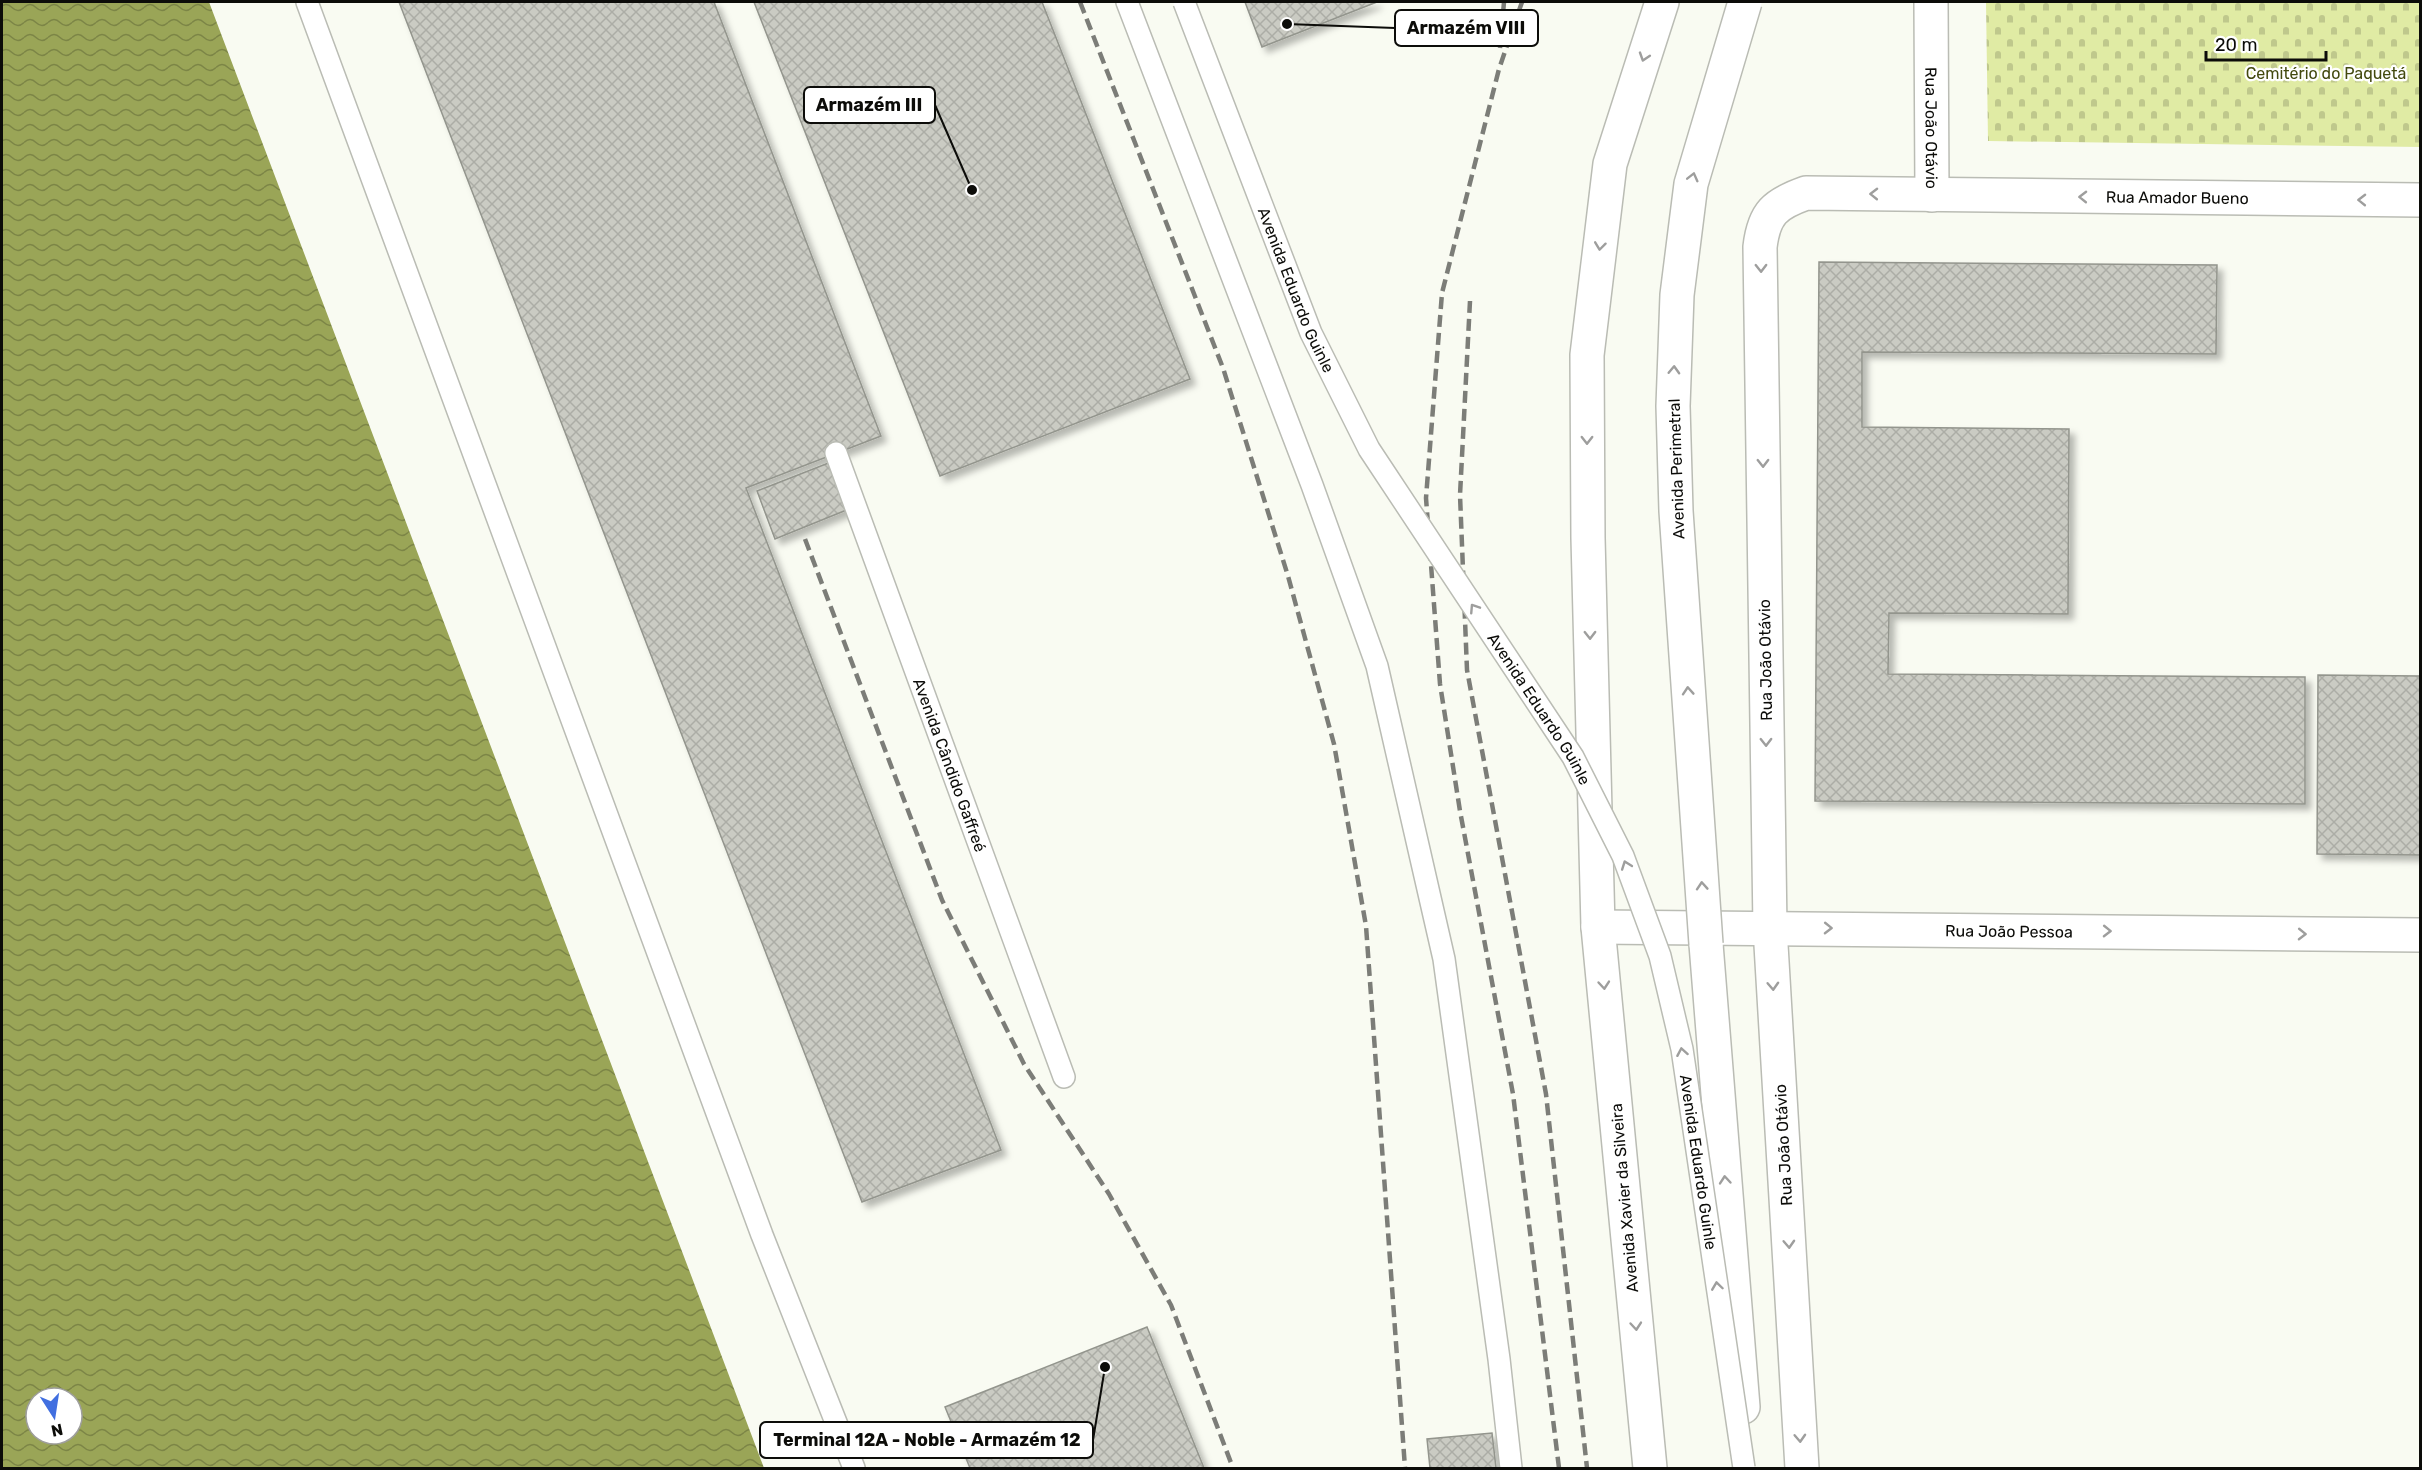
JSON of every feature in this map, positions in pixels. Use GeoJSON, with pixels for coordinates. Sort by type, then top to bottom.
{"type":"FeatureCollection","features":[{"type":"Feature","properties":{"kind":"main road"},"geometry":{"type":"LineString","coordinates":[[1598,927],[1588,538],[1587,355],[1610,164],[1662,2]]}},
{"type":"Feature","properties":{"kind":"main road","name":"Avenida Perimetral"},"geometry":{"type":"LineString","coordinates":[[1745,2],[1691,184],[1677,295],[1673,406],[1676,512],[1746,1468]]}},
{"type":"Feature","properties":{"kind":"main road","name":"Rua João Otávio"},"geometry":{"type":"LineString","coordinates":[[1802,1468],[1770,928],[1760,246],[1762,229],[1771,212],[1787,200],[1806,193],[1932,195],[1931,2]]}},
{"type":"Feature","properties":{"kind":"main road","name":"Rua Amador Bueno"},"geometry":{"type":"LineString","coordinates":[[1932,195],[2421,200]]}},
{"type":"Feature","properties":{"kind":"main road","name":"Rua João Pessoa"},"geometry":{"type":"LineString","coordinates":[[1598,927],[2421,935]]}},
{"type":"Feature","properties":{"kind":"main road","name":"Avenida Xavier da Silveira"},"geometry":{"type":"LineString","coordinates":[[1598,927],[1650,1468]]}},
{"type":"Feature","properties":{"kind":"lane"},"geometry":{"type":"LineString","coordinates":[[307,2],[762,1235],[854,1468]]}},
{"type":"Feature","properties":{"kind":"lane"},"geometry":{"type":"LineString","coordinates":[[1127,2],[1312,485],[1377,666],[1444,959],[1499,1359],[1511,1468]]}},
{"type":"Feature","properties":{"kind":"lane","name":"Avenida Eduardo Guinle"},"geometry":{"type":"LineString","coordinates":[[1184,2],[1311,333],[1369,448],[1573,757],[1623,856],[1660,956],[1682,1049],[1746,1468]]}},
{"type":"Feature","properties":{"kind":"lane","name":"Avenida Cândido Gaffreé"},"geometry":{"type":"LineString","coordinates":[[836,453],[1064,1077]]}},
{"type":"Feature","properties":{"kind":"green space","name":"Cemitério do Paquetá"},"geometry":{"type":"Polygon","coordinates":[[[1986,2],[2420,2],[2420,147],[1988,141],[1986,2]]]}},
{"type":"Feature","properties":{"kind":"water"},"geometry":{"type":"Polygon","coordinates":[[[2,2],[209,2],[764,1468],[2,1468],[2,2]]]}},
{"type":"Feature","properties":{"kind":"building"},"geometry":{"type":"Polygon","coordinates":[[[399,2],[714,2],[881,436],[746,488],[1001,1150],[862,1202],[399,2]]]}},
{"type":"Feature","properties":{"kind":"building"},"geometry":{"type":"Polygon","coordinates":[[[754,2],[1042,2],[1190,379],[940,476],[754,2]]]}},
{"type":"Feature","properties":{"kind":"building"},"geometry":{"type":"Polygon","coordinates":[[[1245,2],[1377,2],[1262,47],[1245,2]]]}},
{"type":"Feature","properties":{"kind":"building"},"geometry":{"type":"Polygon","coordinates":[[[1819,262],[2217,265],[2216,354],[1862,352],[1862,427],[2069,429],[2068,614],[1889,613],[1888,674],[2305,677],[2305,804],[1815,801],[1819,262]]]}},
{"type":"Feature","properties":{"kind":"building"},"geometry":{"type":"Polygon","coordinates":[[[831,462],[849,509],[775,539],[757,491],[831,462]]]}},
{"type":"Feature","properties":{"kind":"building"},"geometry":{"type":"Polygon","coordinates":[[[2318,675],[2420,676],[2420,855],[2317,854],[2318,675]]]}},
{"type":"Feature","properties":{"kind":"building"},"geometry":{"type":"Polygon","coordinates":[[[1147,1327],[1204,1468],[970,1468],[945,1407],[1147,1327]]]}},
{"type":"Feature","properties":{"kind":"building"},"geometry":{"type":"Polygon","coordinates":[[[1492,1433],[1496,1468],[1430,1468],[1427,1439],[1492,1433]]]}},
{"type":"Feature","properties":{"kind":"railway"},"geometry":{"type":"LineString","coordinates":[[1080,2],[1223,368],[1288,576],[1334,744],[1366,926],[1405,1468]]}},
{"type":"Feature","properties":{"kind":"railway"},"geometry":{"type":"LineString","coordinates":[[1500,48],[1504,2]]}},
{"type":"Feature","properties":{"kind":"railway"},"geometry":{"type":"LineString","coordinates":[[1522,2],[1499,69],[1442,293],[1426,498],[1440,684],[1460,811],[1513,1094],[1559,1468]]}},
{"type":"Feature","properties":{"kind":"railway"},"geometry":{"type":"LineString","coordinates":[[1470,301],[1460,495],[1467,670],[1546,1094],[1587,1468]]}},
{"type":"Feature","properties":{"kind":"railway"},"geometry":{"type":"LineString","coordinates":[[805,539],[942,900],[1024,1064],[1109,1194],[1171,1305],[1233,1468]]}},
{"type":"Feature","properties":{"kind":"place","name":"Armazém VIII"},"geometry":{"type":"Point","coordinates":[1287,24]}},
{"type":"Feature","properties":{"kind":"place","name":"Armazém III"},"geometry":{"type":"Point","coordinates":[972,190]}},
{"type":"Feature","properties":{"kind":"place","name":"Terminal 12A - Noble - Armazém 12"},"geometry":{"type":"Point","coordinates":[1105,1367]}}]}
